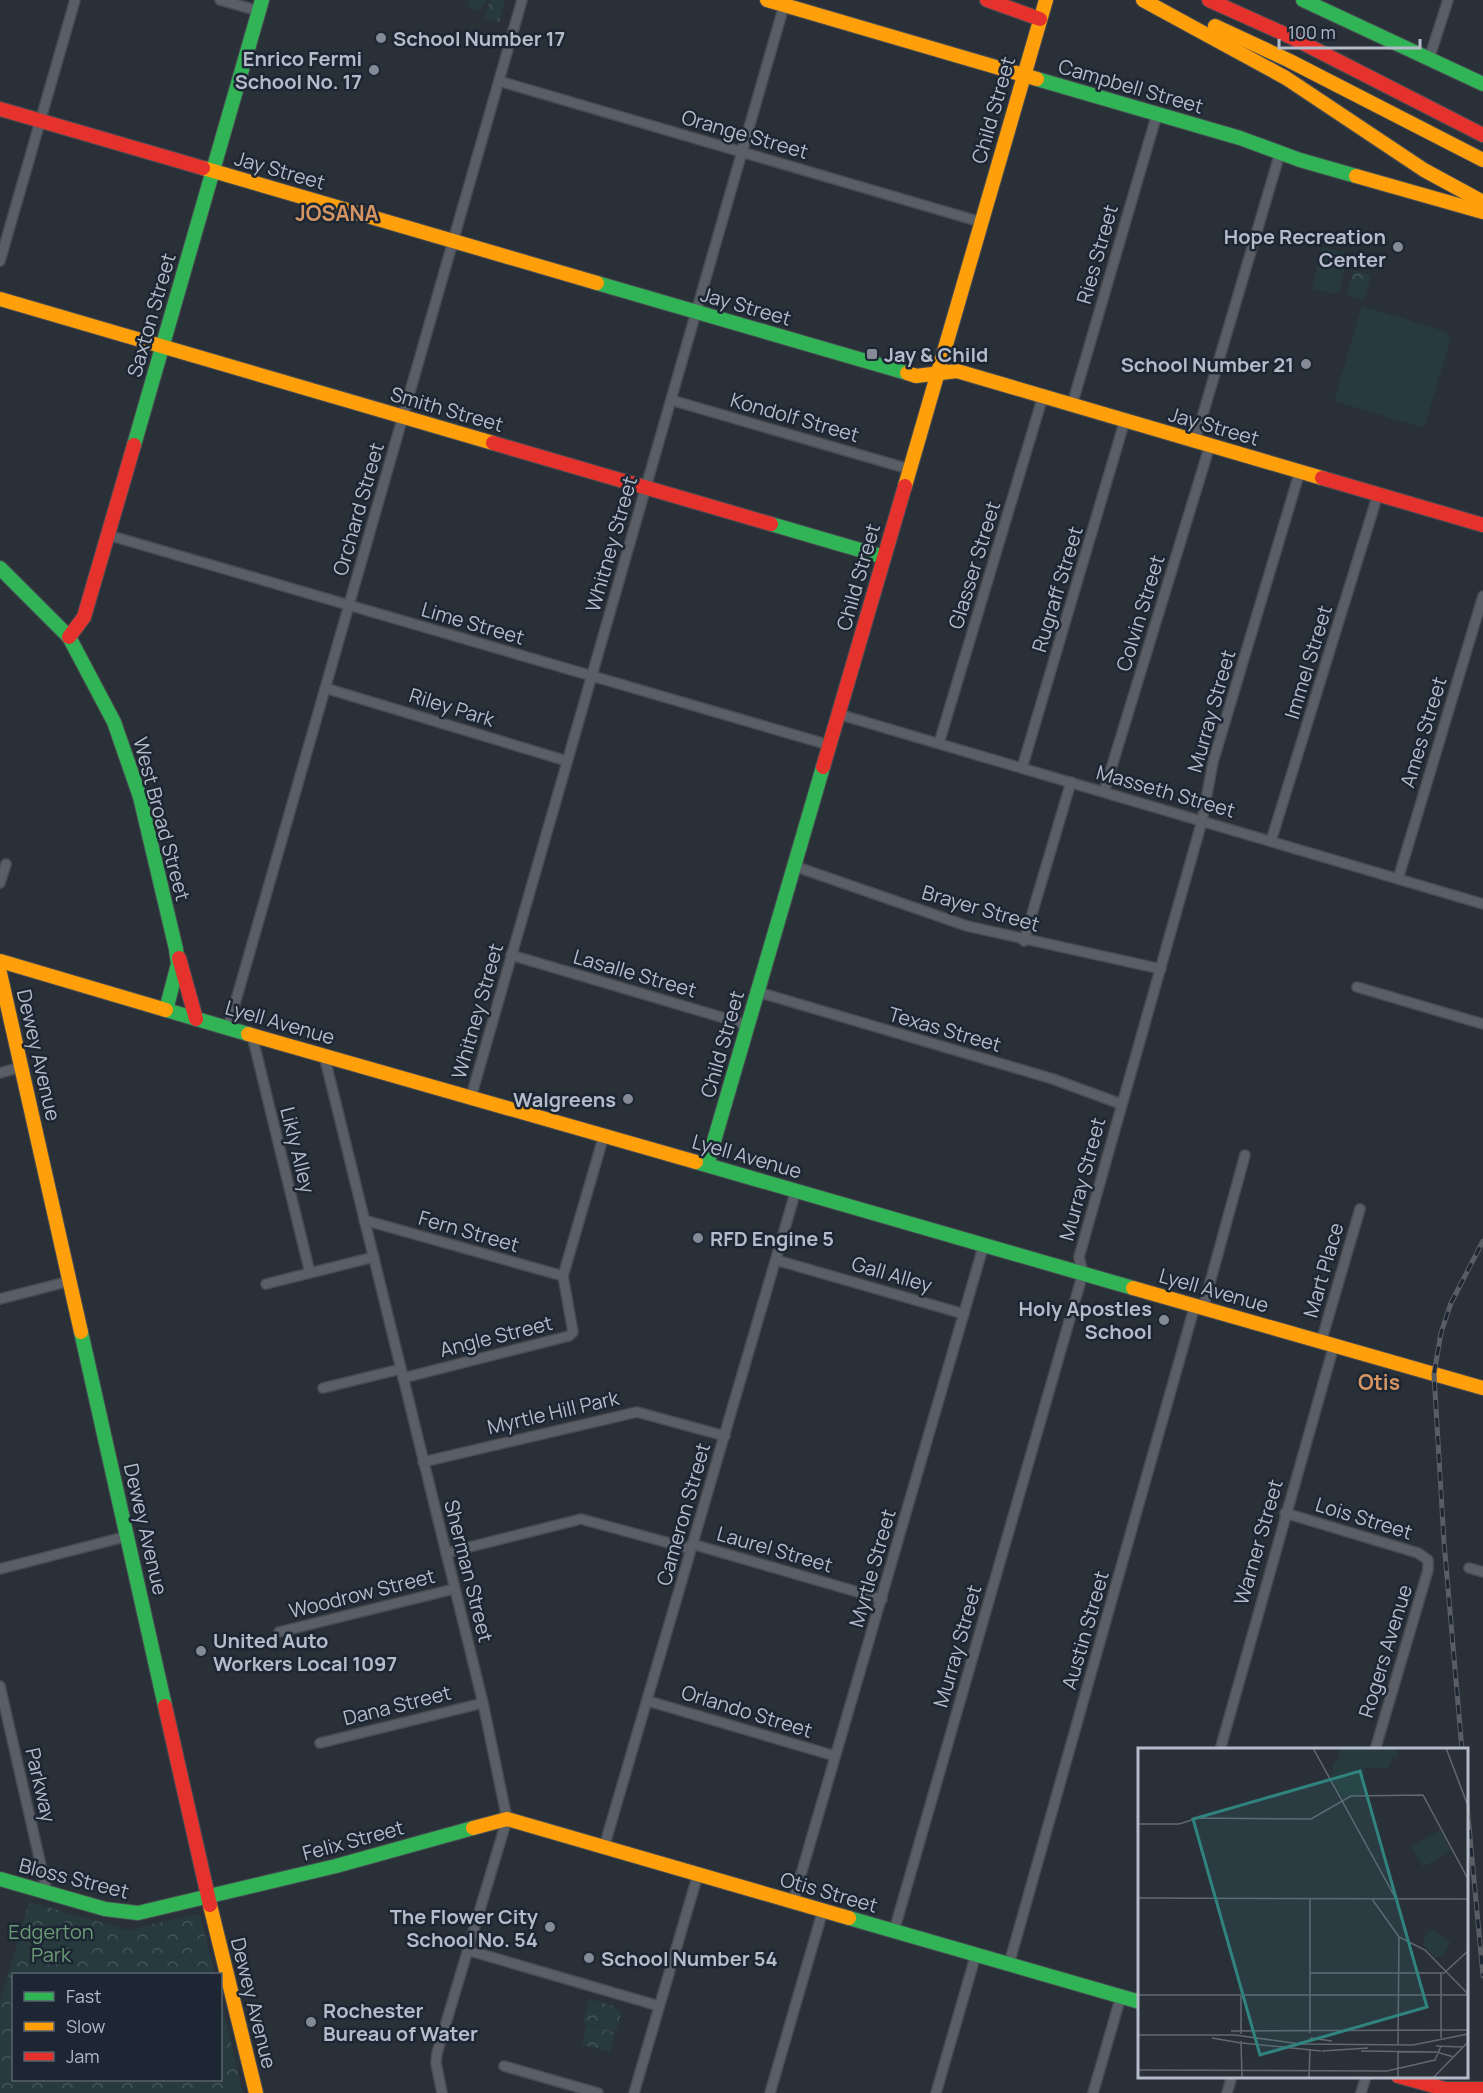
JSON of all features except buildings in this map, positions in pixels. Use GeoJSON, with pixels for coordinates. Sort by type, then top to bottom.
{"type":"FeatureCollection","features":[{"type":"Feature","properties":{"kind":"main road","name":"Campbell Street"},"geometry":{"type":"LineString","coordinates":[[767,0],[785,3],[1483,212]]}},
{"type":"Feature","properties":{"kind":"main road"},"geometry":{"type":"LineString","coordinates":[[987,0],[1043,9]]}},
{"type":"Feature","properties":{"kind":"main road"},"geometry":{"type":"LineString","coordinates":[[1145,0],[1273,52],[1483,160]]}},
{"type":"Feature","properties":{"kind":"main road"},"geometry":{"type":"LineString","coordinates":[[1145,0],[1275,71],[1430,173],[1483,202]]}},
{"type":"Feature","properties":{"kind":"main road"},"geometry":{"type":"LineString","coordinates":[[1209,0],[1292,37],[1483,135]]}},
{"type":"Feature","properties":{"kind":"main road"},"geometry":{"type":"LineString","coordinates":[[1310,1],[1483,84]]}},
{"type":"Feature","properties":{"kind":"main road","name":"Saxton Street"},"geometry":{"type":"LineString","coordinates":[[69,637],[84,617],[260,6]]}},
{"type":"Feature","properties":{"kind":"main road","name":"Child Street"},"geometry":{"type":"LineString","coordinates":[[707,1165],[1043,9]]}},
{"type":"Feature","properties":{"kind":"main road","name":"Jay Street"},"geometry":{"type":"LineString","coordinates":[[0,109],[916,376],[957,371],[1483,525]]}},
{"type":"Feature","properties":{"kind":"main road","name":"Smith Street"},"geometry":{"type":"LineString","coordinates":[[0,299],[884,557]]}},
{"type":"Feature","properties":{"kind":"main road","name":"West Broad Street"},"geometry":{"type":"LineString","coordinates":[[0,568],[69,637],[107,707],[125,752],[140,800],[176,949],[178,964],[166,1010]]}},
{"type":"Feature","properties":{"kind":"main road"},"geometry":{"type":"LineString","coordinates":[[176,949],[188,979],[196,1019]]}},
{"type":"Feature","properties":{"kind":"main road","name":"Lyell Avenue"},"geometry":{"type":"LineString","coordinates":[[0,962],[1483,1388]]}},
{"type":"Feature","properties":{"kind":"main road","name":"Dewey Avenue"},"geometry":{"type":"LineString","coordinates":[[0,973],[208,1896],[256,2093]]}},
{"type":"Feature","properties":{"kind":"main road","name":"Otis Street"},"geometry":{"type":"LineString","coordinates":[[507,1819],[1138,2001]]}},
{"type":"Feature","properties":{"kind":"main road","name":"Felix Street"},"geometry":{"type":"LineString","coordinates":[[208,1896],[332,1867],[507,1819]]}},
{"type":"Feature","properties":{"kind":"main road","name":"Bloss Street"},"geometry":{"type":"LineString","coordinates":[[0,1879],[105,1909],[131,1913],[208,1896]]}},
{"type":"Feature","properties":{"kind":"main road"},"geometry":{"type":"LineString","coordinates":[[1405,2078],[1445,2090],[1483,2089]]}},
{"type":"Feature","properties":{"kind":"street"},"geometry":{"type":"LineString","coordinates":[[0,261],[75,0]]}},
{"type":"Feature","properties":{"kind":"street"},"geometry":{"type":"LineString","coordinates":[[220,0],[260,6]]}},
{"type":"Feature","properties":{"kind":"street","name":"Orchard Street"},"geometry":{"type":"LineString","coordinates":[[228,1028],[522,0]]}},
{"type":"Feature","properties":{"kind":"street"},"geometry":{"type":"LineString","coordinates":[[1429,59],[1448,0]]}},
{"type":"Feature","properties":{"kind":"street","name":"Whitney Street"},"geometry":{"type":"LineString","coordinates":[[471,1097],[785,3]]}},
{"type":"Feature","properties":{"kind":"street","name":"Orange Street"},"geometry":{"type":"LineString","coordinates":[[499,81],[981,222]]}},
{"type":"Feature","properties":{"kind":"street","name":"Ries Street"},"geometry":{"type":"LineString","coordinates":[[1072,405],[1157,114]]}},
{"type":"Feature","properties":{"kind":"street"},"geometry":{"type":"LineString","coordinates":[[1195,441],[1280,153]]}},
{"type":"Feature","properties":{"kind":"street","name":"Glasser Street"},"geometry":{"type":"LineString","coordinates":[[939,743],[1043,396]]}},
{"type":"Feature","properties":{"kind":"street","name":"Kondolf Street"},"geometry":{"type":"LineString","coordinates":[[671,400],[909,469]]}},
{"type":"Feature","properties":{"kind":"street","name":"Rugraff Street"},"geometry":{"type":"LineString","coordinates":[[1022,768],[1125,420]]}},
{"type":"Feature","properties":{"kind":"street","name":"Colvin Street"},"geometry":{"type":"LineString","coordinates":[[1104,792],[1210,445]]}},
{"type":"Feature","properties":{"kind":"street","name":"Murray Street"},"geometry":{"type":"LineString","coordinates":[[894,1931],[1083,1273],[1079,1257],[1202,821],[1213,762],[1300,471]]}},
{"type":"Feature","properties":{"kind":"street","name":"Immel Street"},"geometry":{"type":"LineString","coordinates":[[1271,841],[1378,494]]}},
{"type":"Feature","properties":{"kind":"street","name":"Lime Street"},"geometry":{"type":"LineString","coordinates":[[108,535],[829,745]]}},
{"type":"Feature","properties":{"kind":"street","name":"Ames Street"},"geometry":{"type":"LineString","coordinates":[[1398,879],[1483,596]]}},
{"type":"Feature","properties":{"kind":"street","name":"Riley Park"},"geometry":{"type":"LineString","coordinates":[[326,688],[567,761]]}},
{"type":"Feature","properties":{"kind":"street","name":"Masseth Street"},"geometry":{"type":"LineString","coordinates":[[838,714],[1483,904]]}},
{"type":"Feature","properties":{"kind":"street"},"geometry":{"type":"LineString","coordinates":[[1024,940],[1071,782]]}},
{"type":"Feature","properties":{"kind":"street"},"geometry":{"type":"LineString","coordinates":[[0,883],[6,864]]}},
{"type":"Feature","properties":{"kind":"street","name":"Brayer Street"},"geometry":{"type":"LineString","coordinates":[[794,866],[967,926],[1161,969]]}},
{"type":"Feature","properties":{"kind":"street","name":"Lasalle Street"},"geometry":{"type":"LineString","coordinates":[[512,955],[748,1025]]}},
{"type":"Feature","properties":{"kind":"street"},"geometry":{"type":"LineString","coordinates":[[1357,987],[1483,1024]]}},
{"type":"Feature","properties":{"kind":"street","name":"Texas Street"},"geometry":{"type":"LineString","coordinates":[[758,992],[1053,1078],[1121,1104]]}},
{"type":"Feature","properties":{"kind":"street","name":"Likly Alley"},"geometry":{"type":"LineString","coordinates":[[252,1035],[310,1273]]}},
{"type":"Feature","properties":{"kind":"street","name":"Sherman Street"},"geometry":{"type":"LineString","coordinates":[[324,1055],[483,1703],[507,1819],[437,2053],[436,2063],[442,2093]]}},
{"type":"Feature","properties":{"kind":"street"},"geometry":{"type":"LineString","coordinates":[[0,1073],[21,1067]]}},
{"type":"Feature","properties":{"kind":"street","name":"Angle Street"},"geometry":{"type":"LineString","coordinates":[[402,1374],[569,1336],[573,1326],[563,1276],[604,1135]]}},
{"type":"Feature","properties":{"kind":"street","name":"Austin Street"},"geometry":{"type":"LineString","coordinates":[[1009,1964],[1199,1306],[1245,1155]]}},
{"type":"Feature","properties":{"kind":"street","name":"Cameron Street"},"geometry":{"type":"LineString","coordinates":[[604,1847],[796,1190]]}},
{"type":"Feature","properties":{"kind":"street","name":"Mart Place"},"geometry":{"type":"LineString","coordinates":[[1327,1343],[1360,1209]]}},
{"type":"Feature","properties":{"kind":"street","name":"Fern Street"},"geometry":{"type":"LineString","coordinates":[[364,1220],[563,1276]]}},
{"type":"Feature","properties":{"kind":"street","name":"Myrtle Street"},"geometry":{"type":"LineString","coordinates":[[793,1902],[984,1244]]}},
{"type":"Feature","properties":{"kind":"street"},"geometry":{"type":"LineString","coordinates":[[266,1284],[374,1257]]}},
{"type":"Feature","properties":{"kind":"street","name":"Gall Alley"},"geometry":{"type":"LineString","coordinates":[[776,1260],[964,1314]]}},
{"type":"Feature","properties":{"kind":"street"},"geometry":{"type":"LineString","coordinates":[[0,1299],[70,1281]]}},
{"type":"Feature","properties":{"kind":"street","name":"Warner Street"},"geometry":{"type":"LineString","coordinates":[[1220,1748],[1285,1513],[1327,1343]]}},
{"type":"Feature","properties":{"kind":"street"},"geometry":{"type":"LineString","coordinates":[[323,1388],[402,1374]]}},
{"type":"Feature","properties":{"kind":"street","name":"Myrtle Hill Park"},"geometry":{"type":"LineString","coordinates":[[423,1462],[637,1412],[725,1436]]}},
{"type":"Feature","properties":{"kind":"street","name":"Lois Street"},"geometry":{"type":"LineString","coordinates":[[1285,1513],[1418,1553],[1429,1563]]}},
{"type":"Feature","properties":{"kind":"street","name":"Laurel Street"},"geometry":{"type":"LineString","coordinates":[[446,1553],[581,1519],[882,1599]]}},
{"type":"Feature","properties":{"kind":"street"},"geometry":{"type":"LineString","coordinates":[[0,1569],[128,1536]]}},
{"type":"Feature","properties":{"kind":"street","name":"Rogers Avenue"},"geometry":{"type":"LineString","coordinates":[[1375,1748],[1429,1563]]}},
{"type":"Feature","properties":{"kind":"street"},"geometry":{"type":"LineString","coordinates":[[1469,1568],[1483,1572]]}},
{"type":"Feature","properties":{"kind":"street","name":"Woodrow Street"},"geometry":{"type":"LineString","coordinates":[[279,1632],[454,1589]]}},
{"type":"Feature","properties":{"kind":"street","name":"Parkway"},"geometry":{"type":"LineString","coordinates":[[0,1686],[47,1892]]}},
{"type":"Feature","properties":{"kind":"street","name":"Orlando Street"},"geometry":{"type":"LineString","coordinates":[[648,1701],[835,1756]]}},
{"type":"Feature","properties":{"kind":"street","name":"Dana Street"},"geometry":{"type":"LineString","coordinates":[[320,1743],[483,1703]]}},
{"type":"Feature","properties":{"kind":"street"},"geometry":{"type":"LineString","coordinates":[[634,2093],[698,1874]]}},
{"type":"Feature","properties":{"kind":"street"},"geometry":{"type":"LineString","coordinates":[[770,2093],[823,1910]]}},
{"type":"Feature","properties":{"kind":"street"},"geometry":{"type":"LineString","coordinates":[[467,1950],[659,2006]]}},
{"type":"Feature","properties":{"kind":"street"},"geometry":{"type":"LineString","coordinates":[[936,2093],[976,1954]]}},
{"type":"Feature","properties":{"kind":"street"},"geometry":{"type":"LineString","coordinates":[[1093,2093],[1121,1996]]}},
{"type":"Feature","properties":{"kind":"street"},"geometry":{"type":"LineString","coordinates":[[504,2066],[598,2093]]}},
{"type":"Feature","properties":{"kind":"street"},"geometry":{"type":"LineString","coordinates":[[1227,2093],[1231,2078]]}},
{"type":"Feature","properties":{"kind":"street"},"geometry":{"type":"LineString","coordinates":[[1361,2093],[1365,2078]]}},
{"type":"Feature","properties":{"kind":"green space"},"geometry":{"type":"Polygon","coordinates":[[[470,0],[488,0],[478,11],[468,8],[470,0]]]}},
{"type":"Feature","properties":{"kind":"green space"},"geometry":{"type":"Polygon","coordinates":[[[490,0],[505,0],[499,22],[485,18],[490,0]]]}},
{"type":"Feature","properties":{"kind":"green space"},"geometry":{"type":"Polygon","coordinates":[[[1322,247],[1346,253],[1348,257],[1339,292],[1335,294],[1312,288],[1322,247]]]}},
{"type":"Feature","properties":{"kind":"green space"},"geometry":{"type":"Polygon","coordinates":[[[1353,253],[1368,257],[1364,271],[1349,267],[1353,253]]]}},
{"type":"Feature","properties":{"kind":"green space"},"geometry":{"type":"Polygon","coordinates":[[[1354,270],[1371,275],[1364,300],[1347,295],[1354,270]]]}},
{"type":"Feature","properties":{"kind":"green space"},"geometry":{"type":"Polygon","coordinates":[[[1362,306],[1447,332],[1450,341],[1424,428],[1334,401],[1362,306]]]}},
{"type":"Feature","properties":{"kind":"green space","name":"Edgerton Park"},"geometry":{"type":"Polygon","coordinates":[[[29,1902],[128,1930],[197,1914],[201,1918],[215,1973],[12,1973],[12,2081],[222,2081],[222,2003],[243,2093],[0,2093],[0,2002],[29,1902]]]}},
{"type":"Feature","properties":{"kind":"green space"},"geometry":{"type":"Polygon","coordinates":[[[590,1999],[614,2006],[621,2014],[616,2031],[583,2022],[590,1999]]]}},
{"type":"Feature","properties":{"kind":"green space"},"geometry":{"type":"Polygon","coordinates":[[[587,2024],[615,2032],[610,2052],[582,2045],[587,2024]]]}},
{"type":"Feature","properties":{"kind":"railway"},"geometry":{"type":"LineString","coordinates":[[1462,1748],[1444,1542],[1434,1374],[1441,1333],[1451,1303],[1483,1241]]}},
{"type":"Feature","properties":{"kind":"railway"},"geometry":{"type":"LineString","coordinates":[[1468,1815],[1483,1976]]}},
{"type":"Feature","properties":{"kind":"traffic: fast"},"geometry":{"type":"LineString","coordinates":[[134,445],[262,0]]}},
{"type":"Feature","properties":{"kind":"traffic: fast"},"geometry":{"type":"LineString","coordinates":[[1303,0],[1483,84]]}},
{"type":"Feature","properties":{"kind":"traffic: fast"},"geometry":{"type":"LineString","coordinates":[[1037,79],[1240,138],[1300,160],[1356,176]]}},
{"type":"Feature","properties":{"kind":"traffic: fast"},"geometry":{"type":"LineString","coordinates":[[597,283],[907,373]]}},
{"type":"Feature","properties":{"kind":"traffic: fast"},"geometry":{"type":"LineString","coordinates":[[771,524],[884,557]]}},
{"type":"Feature","properties":{"kind":"traffic: fast"},"geometry":{"type":"LineString","coordinates":[[0,568],[69,637],[114,722],[140,797],[176,949],[178,964],[166,1010],[248,1034]]}},
{"type":"Feature","properties":{"kind":"traffic: fast"},"geometry":{"type":"LineString","coordinates":[[707,1165],[823,767]]}},
{"type":"Feature","properties":{"kind":"traffic: fast"},"geometry":{"type":"LineString","coordinates":[[696,1162],[1133,1288]]}},
{"type":"Feature","properties":{"kind":"traffic: fast"},"geometry":{"type":"LineString","coordinates":[[81,1332],[165,1706]]}},
{"type":"Feature","properties":{"kind":"traffic: fast"},"geometry":{"type":"LineString","coordinates":[[0,1879],[105,1909],[138,1913],[336,1866],[473,1828]]}},
{"type":"Feature","properties":{"kind":"traffic: fast"},"geometry":{"type":"LineString","coordinates":[[849,1918],[1138,2001]]}},
{"type":"Feature","properties":{"kind":"traffic: slow"},"geometry":{"type":"LineString","coordinates":[[767,0],[1037,79]]}},
{"type":"Feature","properties":{"kind":"traffic: slow"},"geometry":{"type":"LineString","coordinates":[[905,486],[1046,0]]}},
{"type":"Feature","properties":{"kind":"traffic: slow"},"geometry":{"type":"LineString","coordinates":[[1143,0],[1286,78],[1424,170],[1483,202]]}},
{"type":"Feature","properties":{"kind":"traffic: slow"},"geometry":{"type":"LineString","coordinates":[[1215,26],[1288,60],[1483,160]]}},
{"type":"Feature","properties":{"kind":"traffic: slow"},"geometry":{"type":"LineString","coordinates":[[203,168],[597,283]]}},
{"type":"Feature","properties":{"kind":"traffic: slow"},"geometry":{"type":"LineString","coordinates":[[1356,176],[1483,212]]}},
{"type":"Feature","properties":{"kind":"traffic: slow"},"geometry":{"type":"LineString","coordinates":[[0,299],[493,443]]}},
{"type":"Feature","properties":{"kind":"traffic: slow"},"geometry":{"type":"LineString","coordinates":[[907,373],[916,376],[957,371],[1322,478]]}},
{"type":"Feature","properties":{"kind":"traffic: slow"},"geometry":{"type":"LineString","coordinates":[[0,961],[166,1010]]}},
{"type":"Feature","properties":{"kind":"traffic: slow"},"geometry":{"type":"LineString","coordinates":[[0,973],[81,1332]]}},
{"type":"Feature","properties":{"kind":"traffic: slow"},"geometry":{"type":"LineString","coordinates":[[248,1034],[696,1162]]}},
{"type":"Feature","properties":{"kind":"traffic: slow"},"geometry":{"type":"LineString","coordinates":[[1133,1288],[1483,1388]]}},
{"type":"Feature","properties":{"kind":"traffic: slow"},"geometry":{"type":"LineString","coordinates":[[473,1828],[507,1819],[849,1918]]}},
{"type":"Feature","properties":{"kind":"traffic: slow"},"geometry":{"type":"LineString","coordinates":[[210,1905],[256,2093]]}},
{"type":"Feature","properties":{"kind":"traffic: jam"},"geometry":{"type":"LineString","coordinates":[[987,0],[1040,19]]}},
{"type":"Feature","properties":{"kind":"traffic: jam"},"geometry":{"type":"LineString","coordinates":[[1209,0],[1291,37],[1483,135]]}},
{"type":"Feature","properties":{"kind":"traffic: jam"},"geometry":{"type":"LineString","coordinates":[[0,109],[203,168]]}},
{"type":"Feature","properties":{"kind":"traffic: jam"},"geometry":{"type":"LineString","coordinates":[[493,443],[771,524]]}},
{"type":"Feature","properties":{"kind":"traffic: jam"},"geometry":{"type":"LineString","coordinates":[[69,637],[84,617],[134,445]]}},
{"type":"Feature","properties":{"kind":"traffic: jam"},"geometry":{"type":"LineString","coordinates":[[1322,478],[1483,525]]}},
{"type":"Feature","properties":{"kind":"traffic: jam"},"geometry":{"type":"LineString","coordinates":[[823,767],[905,486]]}},
{"type":"Feature","properties":{"kind":"traffic: jam"},"geometry":{"type":"LineString","coordinates":[[179,958],[196,1019]]}},
{"type":"Feature","properties":{"kind":"traffic: jam"},"geometry":{"type":"LineString","coordinates":[[165,1706],[210,1905]]}},
{"type":"Feature","properties":{"kind":"traffic: jam"},"geometry":{"type":"LineString","coordinates":[[1405,2078],[1445,2089],[1483,2089]]}},
{"type":"Feature","properties":{"kind":"place","name":"School Number 17"},"geometry":{"type":"Point","coordinates":[381,38]}},
{"type":"Feature","properties":{"kind":"place","name":"Enrico Fermi School No. 17"},"geometry":{"type":"Point","coordinates":[374,70]}},
{"type":"Feature","properties":{"kind":"place","name":"Hope Recreation Center"},"geometry":{"type":"Point","coordinates":[1398,247]}},
{"type":"Feature","properties":{"kind":"place","name":"Jay & Child"},"geometry":{"type":"Point","coordinates":[872,354]}},
{"type":"Feature","properties":{"kind":"place","name":"School Number 21"},"geometry":{"type":"Point","coordinates":[1306,364]}},
{"type":"Feature","properties":{"kind":"place","name":"Walgreens"},"geometry":{"type":"Point","coordinates":[628,1099]}},
{"type":"Feature","properties":{"kind":"place","name":"RFD Engine 5"},"geometry":{"type":"Point","coordinates":[698,1238]}},
{"type":"Feature","properties":{"kind":"place","name":"Holy Apostles School"},"geometry":{"type":"Point","coordinates":[1164,1320]}},
{"type":"Feature","properties":{"kind":"place","name":"United Auto Workers Local 1097"},"geometry":{"type":"Point","coordinates":[201,1651]}},
{"type":"Feature","properties":{"kind":"place","name":"The Flower City School No. 54"},"geometry":{"type":"Point","coordinates":[550,1927]}},
{"type":"Feature","properties":{"kind":"place","name":"School Number 54"},"geometry":{"type":"Point","coordinates":[589,1958]}},
{"type":"Feature","properties":{"kind":"place","name":"Rochester Bureau of Water"},"geometry":{"type":"Point","coordinates":[311,2022]}},
{"type":"Feature","properties":{"kind":"district","name":"JOSANA"},"geometry":{"type":"Point","coordinates":[337,213]}},
{"type":"Feature","properties":{"kind":"district","name":"Otis"},"geometry":{"type":"Point","coordinates":[1379,1382]}}]}
